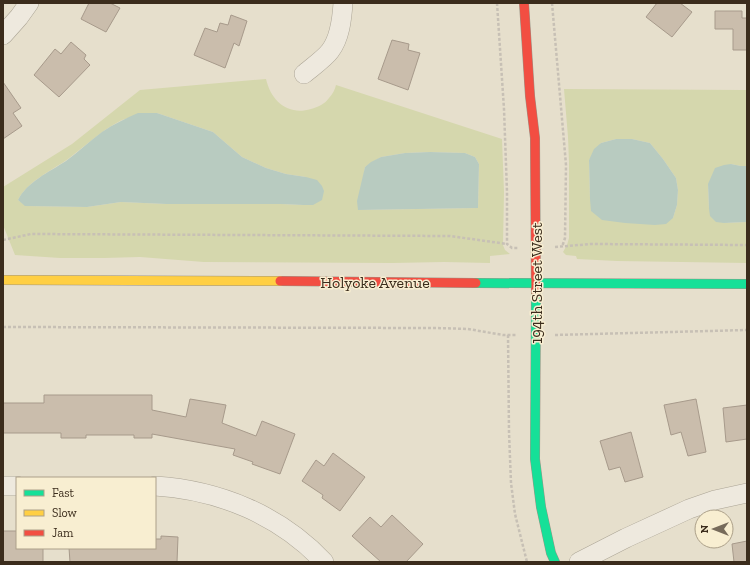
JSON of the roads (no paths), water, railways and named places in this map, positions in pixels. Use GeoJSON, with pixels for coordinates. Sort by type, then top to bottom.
{"type":"FeatureCollection","features":[{"type":"Feature","properties":{"kind":"street"},"geometry":{"type":"LineString","coordinates":[[3,36],[29,3]]}},
{"type":"Feature","properties":{"kind":"street"},"geometry":{"type":"LineString","coordinates":[[304,74],[330,52],[336,42],[343,3]]}},
{"type":"Feature","properties":{"kind":"street","name":"194th Street West"},"geometry":{"type":"LineString","coordinates":[[524,3],[530,96],[535,138],[536,466],[541,507],[555,562]]}},
{"type":"Feature","properties":{"kind":"street","name":"Holyoke Avenue"},"geometry":{"type":"LineString","coordinates":[[3,280],[747,284]]}},
{"type":"Feature","properties":{"kind":"street"},"geometry":{"type":"LineString","coordinates":[[3,486],[16,486]]}},
{"type":"Feature","properties":{"kind":"street"},"geometry":{"type":"LineString","coordinates":[[156,486],[203,493],[228,500],[253,510],[280,525],[311,549],[324,562]]}},
{"type":"Feature","properties":{"kind":"street"},"geometry":{"type":"LineString","coordinates":[[578,562],[689,509],[714,500],[747,493]]}}]}
